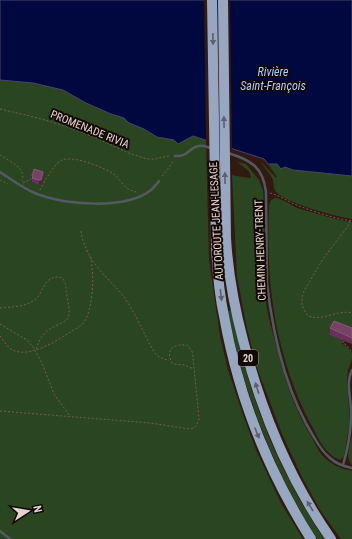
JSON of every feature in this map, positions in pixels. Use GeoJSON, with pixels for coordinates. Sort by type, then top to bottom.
{"type":"FeatureCollection","features":[{"type":"Feature","properties":{"kind":"highway","name":"AUTOROUTE JEAN-LESAGE"},"geometry":{"type":"LineString","coordinates":[[212,0],[216,231],[218,270],[224,317],[233,361],[250,414],[267,456],[285,494],[311,539]]}},
{"type":"Feature","properties":{"kind":"highway","name":"AUTOROUTE JEAN-LESAGE"},"geometry":{"type":"LineString","coordinates":[[223,0],[226,238],[229,270],[237,314],[250,368],[262,405],[282,454],[304,497],[331,539]]}},
{"type":"Feature","properties":{"kind":"lane","name":"CHEMIN HENRY-TRENT"},"geometry":{"type":"LineString","coordinates":[[175,156],[184,156],[195,147],[200,146],[239,156],[258,168],[263,178],[266,192],[267,284],[273,320],[284,366],[300,410],[309,430],[321,449],[335,462],[352,468]]}},
{"type":"Feature","properties":{"kind":"lane"},"geometry":{"type":"LineString","coordinates":[[0,172],[19,185],[38,194],[76,203],[122,201],[142,195],[151,190],[159,181]]}},
{"type":"Feature","properties":{"kind":"lane"},"geometry":{"type":"LineString","coordinates":[[343,465],[351,430],[348,387],[352,370]]}},
{"type":"Feature","properties":{"kind":"lane"},"geometry":{"type":"LineString","coordinates":[[0,531],[10,539]]}},
{"type":"Feature","properties":{"kind":"path","name":"PROMENADE RIVIA"},"geometry":{"type":"LineString","coordinates":[[0,109],[41,118],[60,124],[92,136],[126,152],[148,159],[175,156]]}},
{"type":"Feature","properties":{"kind":"path"},"geometry":{"type":"LineString","coordinates":[[0,155],[19,168],[22,172],[23,176],[19,185]]}},
{"type":"Feature","properties":{"kind":"path"},"geometry":{"type":"LineString","coordinates":[[162,176],[171,165],[175,156]]}},
{"type":"Feature","properties":{"kind":"path"},"geometry":{"type":"LineString","coordinates":[[38,194],[54,168],[66,159],[78,160],[105,169],[114,175],[128,189],[142,195]]}},
{"type":"Feature","properties":{"kind":"path"},"geometry":{"type":"LineString","coordinates":[[19,185],[32,179]]}},
{"type":"Feature","properties":{"kind":"path"},"geometry":{"type":"LineString","coordinates":[[266,192],[272,193],[289,202],[310,210],[351,221],[323,259],[304,291],[302,305],[307,315],[315,318],[348,312],[352,313]]}},
{"type":"Feature","properties":{"kind":"path"},"geometry":{"type":"LineString","coordinates":[[81,231],[83,243],[90,256],[125,298],[154,352],[158,356],[170,360],[174,364],[184,365],[194,369]]}},
{"type":"Feature","properties":{"kind":"path"},"geometry":{"type":"LineString","coordinates":[[0,336],[13,350],[18,352],[28,352],[61,339],[80,326],[84,322],[90,307],[92,268],[90,256]]}},
{"type":"Feature","properties":{"kind":"path"},"geometry":{"type":"LineString","coordinates":[[0,308],[23,305],[35,301],[48,281],[56,277],[63,278],[69,313],[68,318],[47,331],[40,340],[36,350]]}},
{"type":"Feature","properties":{"kind":"path"},"geometry":{"type":"LineString","coordinates":[[0,324],[27,340],[36,350],[54,394],[70,416]]}},
{"type":"Feature","properties":{"kind":"path"},"geometry":{"type":"LineString","coordinates":[[344,341],[343,343],[352,352]]}},
{"type":"Feature","properties":{"kind":"path"},"geometry":{"type":"LineString","coordinates":[[0,411],[150,423],[190,430],[194,429],[198,425],[199,420],[192,351],[187,345],[171,348],[170,360]]}},
{"type":"Feature","properties":{"kind":"green space"},"geometry":{"type":"Polygon","coordinates":[[[0,80],[33,83],[63,90],[86,103],[124,118],[129,123],[144,129],[157,137],[175,140],[193,136],[206,140],[209,260],[220,336],[228,370],[256,450],[281,503],[303,539],[0,539],[0,80]]]}},
{"type":"Feature","properties":{"kind":"green space"},"geometry":{"type":"Polygon","coordinates":[[[237,162],[246,164],[259,180],[263,190],[264,275],[266,303],[282,369],[290,392],[300,416],[321,454],[335,465],[352,471],[352,539],[341,539],[320,510],[302,477],[282,434],[257,368],[246,324],[237,276],[232,175],[251,178],[251,175],[237,162]]]}},
{"type":"Feature","properties":{"kind":"green space"},"geometry":{"type":"Polygon","coordinates":[[[261,163],[276,178],[277,177],[268,164],[277,164],[293,170],[352,176],[352,219],[312,209],[282,196],[276,192],[273,180],[261,163]]]}},
{"type":"Feature","properties":{"kind":"green space"},"geometry":{"type":"Polygon","coordinates":[[[275,198],[283,200],[297,208],[335,219],[352,222],[352,335],[331,335],[343,340],[342,344],[345,345],[352,353],[347,380],[349,428],[344,456],[340,460],[331,455],[320,442],[298,398],[286,365],[274,314],[269,263],[269,205],[271,200],[275,198]]]}},
{"type":"Feature","properties":{"kind":"green space"},"geometry":{"type":"Polygon","coordinates":[[[231,310],[248,379],[269,438],[294,490],[324,539],[317,539],[293,498],[272,454],[254,410],[238,358],[228,311],[231,310]]]}},
{"type":"Feature","properties":{"kind":"green space"},"geometry":{"type":"Polygon","coordinates":[[[352,436],[352,465],[348,455],[352,436]]]}},
{"type":"Feature","properties":{"kind":"water","name":"Rivière Saint-François"},"geometry":{"type":"Polygon","coordinates":[[[0,0],[352,0],[352,176],[293,170],[285,167],[281,169],[277,164],[268,164],[264,159],[193,136],[178,144],[174,140],[157,137],[144,129],[129,123],[124,118],[86,103],[63,90],[33,83],[0,80],[0,0]]]}},
{"type":"Feature","properties":{"kind":"pier"},"geometry":{"type":"Polygon","coordinates":[[[204,0],[230,0],[232,151],[206,142],[204,0]]]}},
{"type":"Feature","properties":{"kind":"building"},"geometry":{"type":"Polygon","coordinates":[[[34,169],[43,172],[41,180],[32,178],[34,169]]]}},
{"type":"Feature","properties":{"kind":"building"},"geometry":{"type":"Polygon","coordinates":[[[334,321],[352,328],[352,338],[330,328],[334,321]]]}}]}
